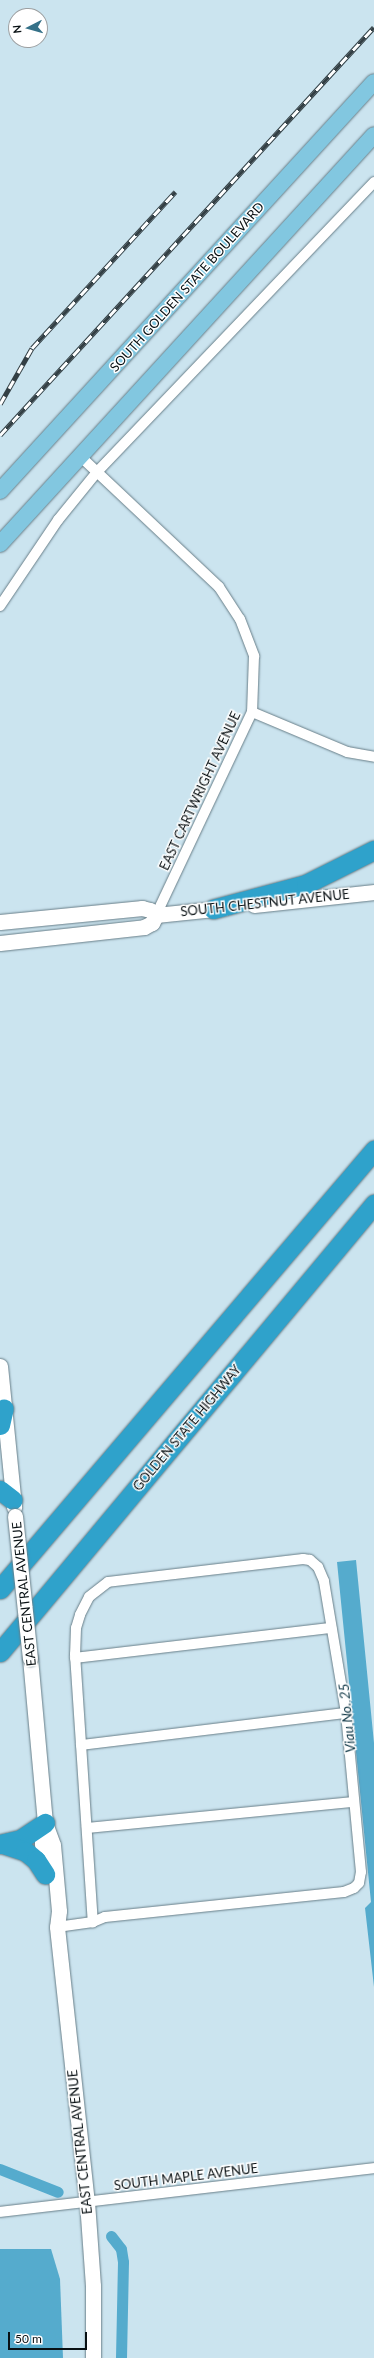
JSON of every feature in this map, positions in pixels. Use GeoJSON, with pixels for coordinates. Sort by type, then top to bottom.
{"type":"FeatureCollection","features":[{"type":"Feature","properties":{"kind":"highway"},"geometry":{"type":"LineString","coordinates":[[214,909],[306,884],[374,850]]}},
{"type":"Feature","properties":{"kind":"highway"},"geometry":{"type":"LineString","coordinates":[[0,1589],[374,1150]]}},
{"type":"Feature","properties":{"kind":"highway","name":"GOLDEN STATE HIGHWAY"},"geometry":{"type":"LineString","coordinates":[[0,1652],[374,1204]]}},
{"type":"Feature","properties":{"kind":"highway"},"geometry":{"type":"LineString","coordinates":[[1,1844],[20,1839],[45,1823]]}},
{"type":"Feature","properties":{"kind":"highway"},"geometry":{"type":"LineString","coordinates":[[1,1844],[25,1851],[36,1860],[45,1874]]}},
{"type":"Feature","properties":{"kind":"main road","name":"SOUTH GOLDEN STATE BOULEVARD"},"geometry":{"type":"LineString","coordinates":[[0,491],[374,82]]}},
{"type":"Feature","properties":{"kind":"main road"},"geometry":{"type":"LineString","coordinates":[[0,544],[374,135]]}},
{"type":"Feature","properties":{"kind":"main road","name":"SOUTH CHESTNUT AVENUE"},"geometry":{"type":"LineString","coordinates":[[0,922],[142,908],[150,910],[156,915],[374,892]]}},
{"type":"Feature","properties":{"kind":"main road"},"geometry":{"type":"LineString","coordinates":[[0,944],[144,927],[152,923],[156,915]]}},
{"type":"Feature","properties":{"kind":"main road","name":"EAST CENTRAL AVENUE"},"geometry":{"type":"LineString","coordinates":[[0,1366],[2,1416],[10,1502],[30,1658],[45,1823],[42,1843],[45,1874],[49,1913],[57,1927]]}},
{"type":"Feature","properties":{"kind":"main road","name":"EAST CENTRAL AVENUE"},"geometry":{"type":"LineString","coordinates":[[45,1823],[53,1845],[59,1911],[57,1927],[87,2202],[93,2286],[93,2358]]}},
{"type":"Feature","properties":{"kind":"street"},"geometry":{"type":"LineString","coordinates":[[0,606],[58,520],[97,472],[374,182]]}},
{"type":"Feature","properties":{"kind":"street","name":"EAST CARTWRIGHT AVENUE"},"geometry":{"type":"LineString","coordinates":[[80,456],[219,587],[240,619],[254,656],[252,712],[156,915]]}},
{"type":"Feature","properties":{"kind":"street"},"geometry":{"type":"LineString","coordinates":[[252,712],[347,752],[374,757]]}},
{"type":"Feature","properties":{"kind":"street"},"geometry":{"type":"LineString","coordinates":[[57,1927],[93,1922],[105,1917],[344,1892],[354,1888],[359,1883],[361,1872],[346,1713],[324,1581],[318,1568],[310,1560],[303,1558],[108,1582],[89,1597],[80,1615],[76,1628],[75,1658],[88,1828],[93,1922]]}},
{"type":"Feature","properties":{"kind":"street"},"geometry":{"type":"LineString","coordinates":[[75,1658],[332,1628]]}},
{"type":"Feature","properties":{"kind":"street"},"geometry":{"type":"LineString","coordinates":[[81,1745],[346,1713]]}},
{"type":"Feature","properties":{"kind":"street"},"geometry":{"type":"LineString","coordinates":[[88,1828],[354,1802]]}},
{"type":"Feature","properties":{"kind":"street","name":"SOUTH MAPLE AVENUE"},"geometry":{"type":"LineString","coordinates":[[0,2212],[374,2168]]}},
{"type":"Feature","properties":{"kind":"water"},"geometry":{"type":"Polygon","coordinates":[[[356,1560],[374,1743],[374,1987],[365,1908],[371,1902],[337,1562],[356,1560]]]}},
{"type":"Feature","properties":{"kind":"water"},"geometry":{"type":"Polygon","coordinates":[[[0,2249],[51,2249],[60,2279],[63,2358],[0,2358],[0,2249]]]}},
{"type":"Feature","properties":{"kind":"waterway"},"geometry":{"type":"LineString","coordinates":[[0,2169],[58,2192]]}},
{"type":"Feature","properties":{"kind":"waterway"},"geometry":{"type":"LineString","coordinates":[[111,2236],[121,2249],[123,2262],[121,2358]]}},
{"type":"Feature","properties":{"kind":"railway"},"geometry":{"type":"LineString","coordinates":[[0,435],[374,27]]}},
{"type":"Feature","properties":{"kind":"railway"},"geometry":{"type":"LineString","coordinates":[[0,404],[32,348],[175,192]]}},
{"type":"Feature","properties":{"kind":"water label","name":"Viau No. 25"},"geometry":{"type":"Point","coordinates":[347,1718]}}]}
